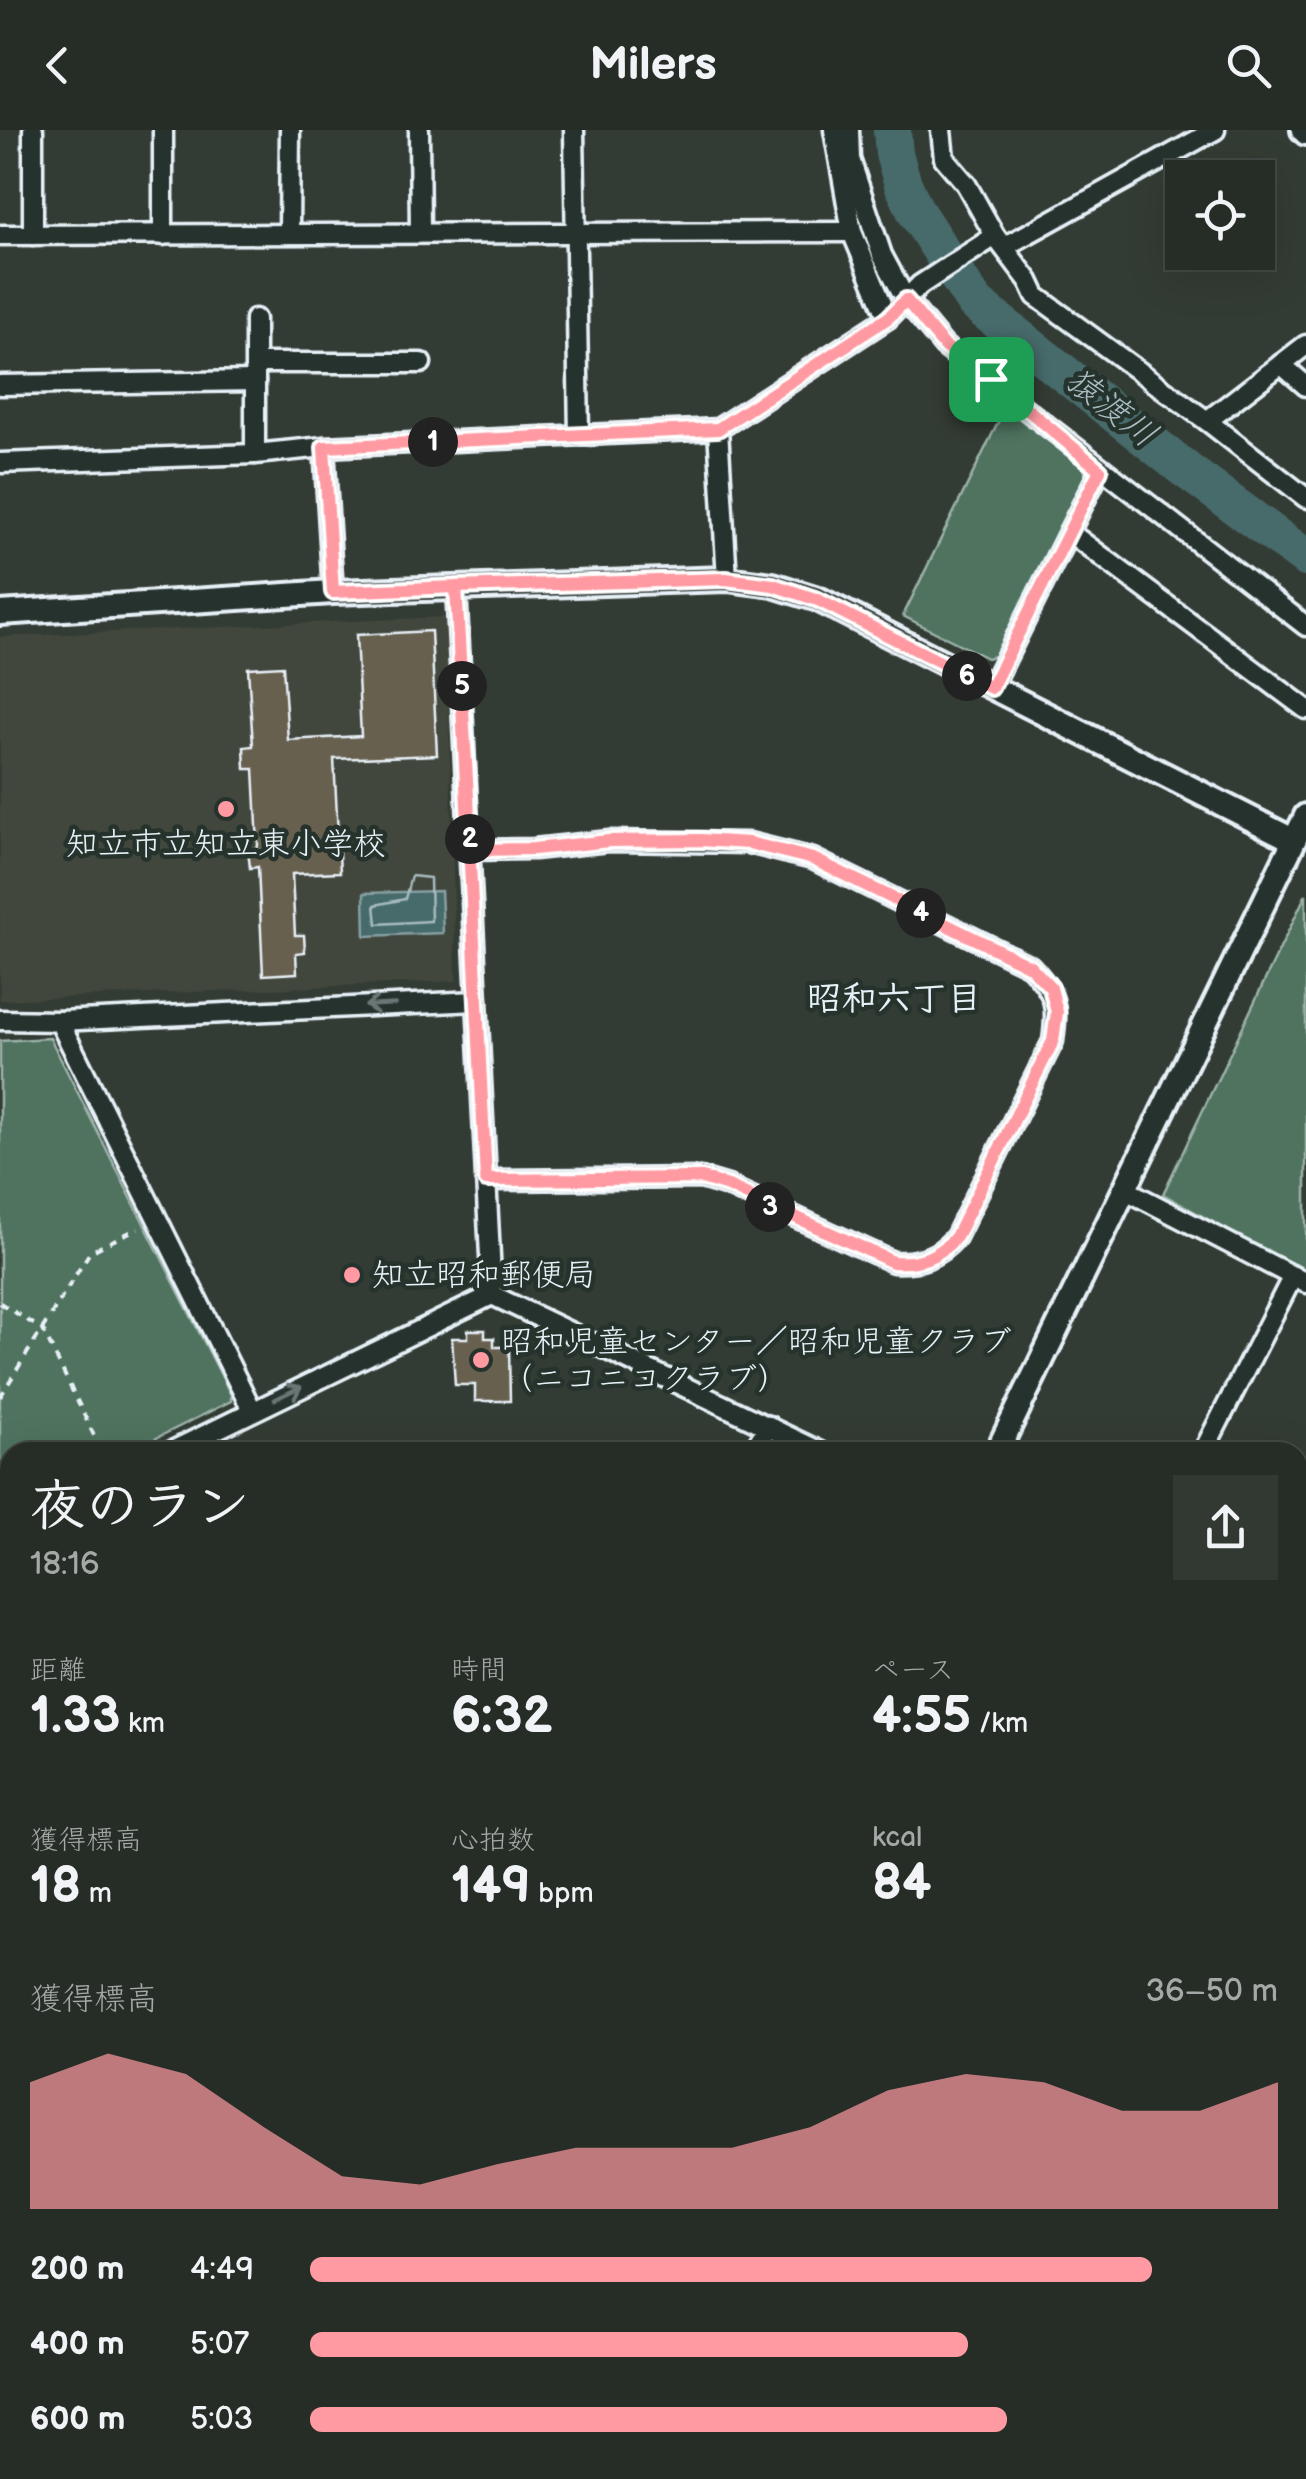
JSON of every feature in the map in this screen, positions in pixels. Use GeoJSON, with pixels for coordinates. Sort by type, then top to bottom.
{"type":"FeatureCollection","features":[{"type":"Feature","properties":{"kind":"street"},"geometry":{"type":"LineString","coordinates":[[33,130],[33,235]]}},
{"type":"Feature","properties":{"kind":"street"},"geometry":{"type":"LineString","coordinates":[[162,236],[163,130]]}},
{"type":"Feature","properties":{"kind":"street"},"geometry":{"type":"LineString","coordinates":[[289,233],[290,130]]}},
{"type":"Feature","properties":{"kind":"street"},"geometry":{"type":"LineString","coordinates":[[419,130],[420,233]]}},
{"type":"Feature","properties":{"kind":"street"},"geometry":{"type":"LineString","coordinates":[[574,130],[579,434]]}},
{"type":"Feature","properties":{"kind":"street"},"geometry":{"type":"LineString","coordinates":[[834,130],[852,232],[888,318]]}},
{"type":"Feature","properties":{"kind":"street"},"geometry":{"type":"LineString","coordinates":[[849,130],[850,160],[882,255],[906,300],[944,346],[1306,626]]}},
{"type":"Feature","properties":{"kind":"street"},"geometry":{"type":"LineString","coordinates":[[941,130],[944,158],[966,184],[1036,296],[1306,498]]}},
{"type":"Feature","properties":{"kind":"street"},"geometry":{"type":"LineString","coordinates":[[0,463],[255,454],[324,447],[718,429],[888,318],[920,285],[1215,130]]}},
{"type":"Feature","properties":{"kind":"street"},"geometry":{"type":"LineString","coordinates":[[0,235],[852,232]]}},
{"type":"Feature","properties":{"kind":"street"},"geometry":{"type":"LineString","coordinates":[[255,318],[255,454]]}},
{"type":"Feature","properties":{"kind":"street"},"geometry":{"type":"LineString","coordinates":[[1207,421],[1306,345]]}},
{"type":"Feature","properties":{"kind":"street"},"geometry":{"type":"LineString","coordinates":[[0,385],[421,363]]}},
{"type":"Feature","properties":{"kind":"street"},"geometry":{"type":"LineString","coordinates":[[1281,364],[1306,386]]}},
{"type":"Feature","properties":{"kind":"street"},"geometry":{"type":"LineString","coordinates":[[718,429],[726,579]]}},
{"type":"Feature","properties":{"kind":"street"},"geometry":{"type":"LineString","coordinates":[[324,447],[333,592]]}},
{"type":"Feature","properties":{"kind":"street"},"geometry":{"type":"LineString","coordinates":[[991,688],[1100,470]]}},
{"type":"Feature","properties":{"kind":"street"},"geometry":{"type":"LineString","coordinates":[[1068,532],[1306,709]]}},
{"type":"Feature","properties":{"kind":"street"},"geometry":{"type":"LineString","coordinates":[[0,613],[456,587],[726,579],[773,585],[818,600],[1294,840]]}},
{"type":"Feature","properties":{"kind":"street"},"geometry":{"type":"LineString","coordinates":[[456,587],[492,1294]]}},
{"type":"Feature","properties":{"kind":"street"},"geometry":{"type":"LineString","coordinates":[[1002,1442],[1306,816]]}},
{"type":"Feature","properties":{"kind":"street"},"geometry":{"type":"LineString","coordinates":[[471,850],[700,840],[749,843],[813,859],[1030,966],[1051,988],[1057,1012],[1053,1041],[956,1237],[943,1252],[915,1264],[893,1262],[866,1252],[728,1186],[702,1178],[486,1180]]}},
{"type":"Feature","properties":{"kind":"street"},"geometry":{"type":"LineString","coordinates":[[0,1020],[59,1021],[478,1000]]}},
{"type":"Feature","properties":{"kind":"street"},"geometry":{"type":"LineString","coordinates":[[59,1021],[252,1410]]}},
{"type":"Feature","properties":{"kind":"street"},"geometry":{"type":"LineString","coordinates":[[1126,1190],[1300,1279],[1208,1442]]}},
{"type":"Feature","properties":{"kind":"street"},"geometry":{"type":"LineString","coordinates":[[190,1442],[492,1294]]}},
{"type":"Feature","properties":{"kind":"street"},"geometry":{"type":"LineString","coordinates":[[492,1294],[801,1442]]}},
{"type":"Feature","properties":{"kind":"street"},"geometry":{"type":"LineString","coordinates":[[759,1442],[769,1426]]}},
{"type":"Feature","properties":{"kind":"path"},"geometry":{"type":"LineString","coordinates":[[0,1398],[90,1252],[157,1218]]}},
{"type":"Feature","properties":{"kind":"path"},"geometry":{"type":"LineString","coordinates":[[0,1304],[44,1330],[97,1442]]}},
{"type":"Feature","properties":{"kind":"shaded area","name":"知立市立知立東小学校"},"geometry":{"type":"Polygon","coordinates":[[[446,617],[456,981],[0,1000],[0,637],[446,617]]]}},
{"type":"Feature","properties":{"kind":"green space"},"geometry":{"type":"Polygon","coordinates":[[[1007,404],[1084,467],[1086,477],[995,656],[987,658],[903,616],[1007,404]]]}},
{"type":"Feature","properties":{"kind":"green space"},"geometry":{"type":"Polygon","coordinates":[[[1306,894],[1306,1274],[1163,1194],[1306,894]]]}},
{"type":"Feature","properties":{"kind":"green space"},"geometry":{"type":"Polygon","coordinates":[[[50,1038],[231,1401],[148,1442],[0,1442],[0,1041],[50,1038]]]}},
{"type":"Feature","properties":{"kind":"water"},"geometry":{"type":"Polygon","coordinates":[[[441,891],[443,933],[365,936],[364,893],[441,891]]]}},
{"type":"Feature","properties":{"kind":"building"},"geometry":{"type":"Polygon","coordinates":[[[431,631],[437,755],[334,759],[340,872],[292,874],[295,935],[304,935],[305,952],[296,953],[297,973],[263,975],[258,867],[250,868],[248,850],[257,849],[258,845],[254,769],[245,769],[244,747],[253,746],[248,668],[283,666],[288,740],[361,736],[356,635],[431,631]]]}},
{"type":"Feature","properties":{"kind":"building","name":"昭和児童センター／昭和児童クラブ （ニコニコクラブ）"},"geometry":{"type":"Polygon","coordinates":[[[468,1330],[485,1330],[485,1338],[494,1338],[494,1347],[509,1347],[510,1401],[475,1401],[475,1385],[455,1385],[452,1338],[468,1338],[468,1330]]]}},
{"type":"Feature","properties":{"kind":"waterway","name":"猿渡川"},"geometry":{"type":"LineString","coordinates":[[892,130],[894,154],[916,212],[974,302],[1186,470],[1306,558]]}},
{"type":"Feature","properties":{"kind":"place","name":"知立市立知立東小学校"},"geometry":{"type":"Point","coordinates":[226,809]}},
{"type":"Feature","properties":{"kind":"place","name":"知立昭和郵便局"},"geometry":{"type":"Point","coordinates":[352,1275]}},
{"type":"Feature","properties":{"kind":"place","name":"昭和児童センター／昭和児童クラブ （ニコニコクラブ）"},"geometry":{"type":"Point","coordinates":[481,1360]}},
{"type":"Feature","properties":{"kind":"district","name":"昭和六丁目"},"geometry":{"type":"Point","coordinates":[894,999]}},
{"type":"Feature","properties":{"kind":"route"},"geometry":{"type":"LineString","coordinates":[[991,379],[944,346],[906,300],[888,318],[718,429],[324,447],[333,592],[456,587],[486,1180],[702,1178],[728,1186],[893,1262],[915,1264],[943,1252],[956,1237],[1053,1041],[1057,1012],[1051,988],[1030,966],[813,859],[749,843],[609,841],[534,849],[471,850],[456,587],[726,579],[773,585],[818,600],[991,688],[1100,470],[991,379]]}}]}
